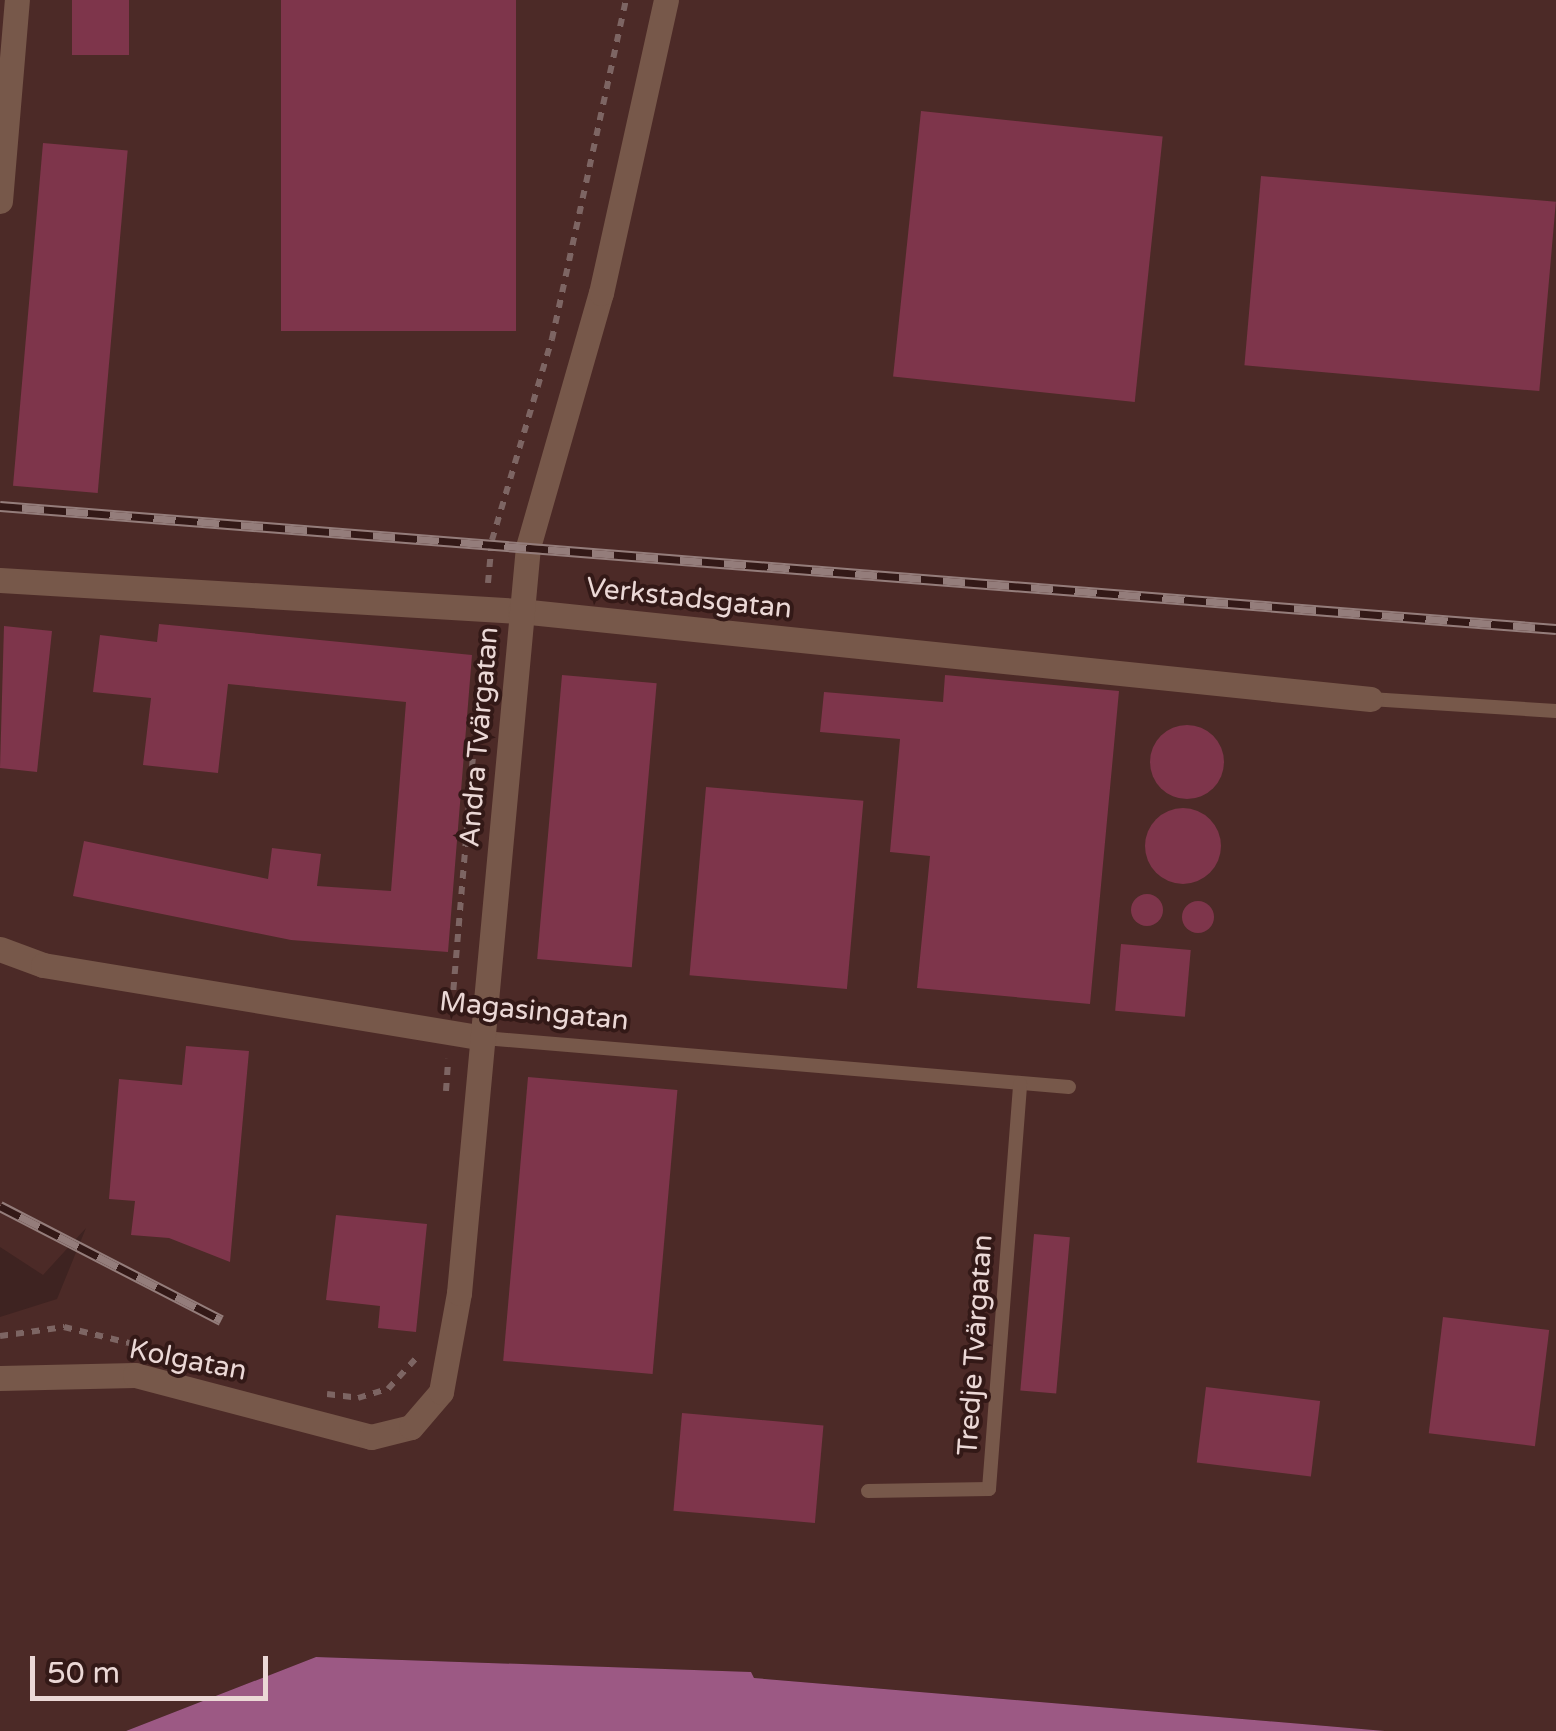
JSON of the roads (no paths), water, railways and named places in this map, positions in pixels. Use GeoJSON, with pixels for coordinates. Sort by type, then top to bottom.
{"type":"FeatureCollection","features":[{"type":"Feature","properties":{"kind":"street"},"geometry":{"type":"LineString","coordinates":[[0,202],[17,0]]}},
{"type":"Feature","properties":{"kind":"street","name":"Andra Tvärgatan"},"geometry":{"type":"LineString","coordinates":[[359,1436],[397,1433],[422,1419],[447,1378],[484,1038],[529,544],[600,293],[666,0]]}},
{"type":"Feature","properties":{"kind":"street","name":"Verkstadsgatan"},"geometry":{"type":"LineString","coordinates":[[0,580],[486,608],[1370,699]]}},
{"type":"Feature","properties":{"kind":"street","name":"Magasingatan"},"geometry":{"type":"LineString","coordinates":[[0,949],[43,965],[484,1038]]}},
{"type":"Feature","properties":{"kind":"street","name":"Kolgatan"},"geometry":{"type":"LineString","coordinates":[[0,1378],[135,1375],[359,1436]]}},
{"type":"Feature","properties":{"kind":"lane"},"geometry":{"type":"LineString","coordinates":[[1370,699],[1556,712]]}},
{"type":"Feature","properties":{"kind":"lane","name":"Magasingatan"},"geometry":{"type":"LineString","coordinates":[[484,1038],[1069,1087]]}},
{"type":"Feature","properties":{"kind":"lane","name":"Tredje Tvärgatan"},"geometry":{"type":"LineString","coordinates":[[868,1490],[989,1489],[1020,1084]]}},
{"type":"Feature","properties":{"kind":"railway"},"geometry":{"type":"LineString","coordinates":[[0,506],[1556,629]]}},
{"type":"Feature","properties":{"kind":"railway"},"geometry":{"type":"LineString","coordinates":[[0,1206],[221,1320]]}}]}
